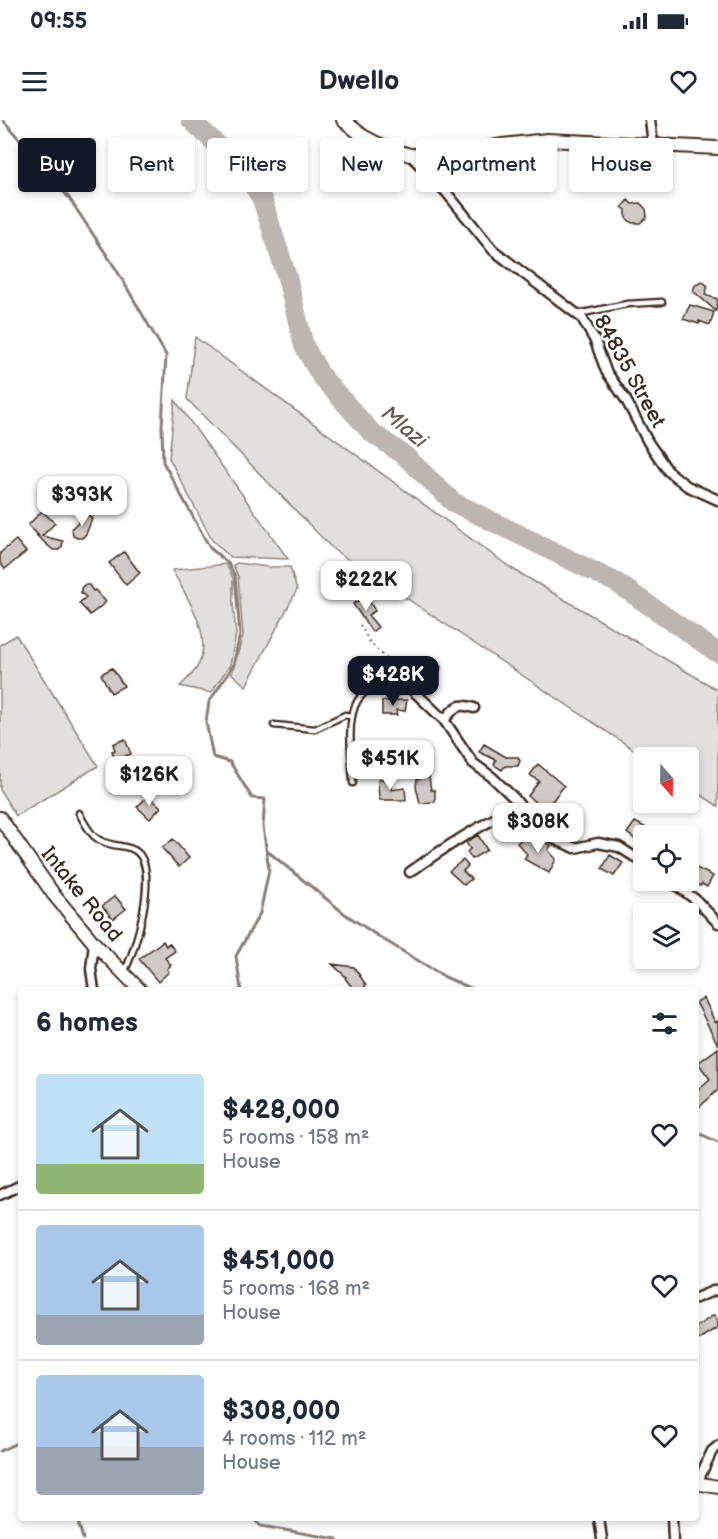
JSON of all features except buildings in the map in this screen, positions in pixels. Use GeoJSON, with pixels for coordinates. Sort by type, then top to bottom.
{"type":"FeatureCollection","features":[{"type":"Feature","properties":{"kind":"street"},"geometry":{"type":"LineString","coordinates":[[343,120],[382,147],[410,155],[452,154],[503,145],[548,140],[569,141]]}},
{"type":"Feature","properties":{"kind":"street"},"geometry":{"type":"LineString","coordinates":[[650,120],[652,138]]}},
{"type":"Feature","properties":{"kind":"street"},"geometry":{"type":"LineString","coordinates":[[673,145],[718,148]]}},
{"type":"Feature","properties":{"kind":"street","name":"84835 Street"},"geometry":{"type":"LineString","coordinates":[[410,155],[446,192],[493,250],[578,314],[589,328],[609,377],[626,400],[648,442],[668,471],[687,486],[718,500]]}},
{"type":"Feature","properties":{"kind":"street"},"geometry":{"type":"LineString","coordinates":[[403,681],[444,720],[473,763],[492,777],[556,840],[567,847],[575,848],[598,843],[606,844],[619,847],[633,856]]}},
{"type":"Feature","properties":{"kind":"street"},"geometry":{"type":"LineString","coordinates":[[444,720],[459,705],[464,704],[474,708]]}},
{"type":"Feature","properties":{"kind":"street"},"geometry":{"type":"LineString","coordinates":[[410,872],[462,836],[519,806]]}},
{"type":"Feature","properties":{"kind":"street","name":"Intake Road"},"geometry":{"type":"LineString","coordinates":[[2,825],[54,895],[94,943],[137,987]]}},
{"type":"Feature","properties":{"kind":"street"},"geometry":{"type":"LineString","coordinates":[[684,891],[718,923]]}},
{"type":"Feature","properties":{"kind":"street"},"geometry":{"type":"LineString","coordinates":[[94,943],[91,969],[94,987]]}},
{"type":"Feature","properties":{"kind":"street"},"geometry":{"type":"LineString","coordinates":[[0,1195],[18,1186]]}},
{"type":"Feature","properties":{"kind":"street"},"geometry":{"type":"LineString","coordinates":[[699,1297],[718,1289]]}},
{"type":"Feature","properties":{"kind":"street"},"geometry":{"type":"LineString","coordinates":[[699,1478],[707,1460],[718,1446]]}},
{"type":"Feature","properties":{"kind":"street"},"geometry":{"type":"LineString","coordinates":[[699,1483],[718,1487]]}},
{"type":"Feature","properties":{"kind":"street"},"geometry":{"type":"LineString","coordinates":[[599,1521],[602,1539]]}},
{"type":"Feature","properties":{"kind":"street"},"geometry":{"type":"LineString","coordinates":[[672,1521],[673,1539]]}},
{"type":"Feature","properties":{"kind":"lane"},"geometry":{"type":"LineString","coordinates":[[578,314],[627,304],[662,302]]}},
{"type":"Feature","properties":{"kind":"lane"},"geometry":{"type":"LineString","coordinates":[[353,783],[351,716],[360,695],[369,688],[390,681],[403,681],[420,665],[426,664],[437,668]]}},
{"type":"Feature","properties":{"kind":"lane"},"geometry":{"type":"LineString","coordinates":[[274,725],[315,729],[345,715],[351,716]]}},
{"type":"Feature","properties":{"kind":"lane"},"geometry":{"type":"LineString","coordinates":[[79,813],[95,838],[102,842],[132,848],[138,852],[146,869],[141,918],[132,958],[124,972]]}},
{"type":"Feature","properties":{"kind":"path"},"geometry":{"type":"LineString","coordinates":[[360,625],[369,641],[397,670],[403,681]]}},
{"type":"Feature","properties":{"kind":"shaded area"},"geometry":{"type":"Polygon","coordinates":[[[195,337],[511,568],[718,690],[718,806],[699,794],[699,747],[633,747],[633,749],[334,550],[187,399],[195,337]]]}},
{"type":"Feature","properties":{"kind":"shaded area"},"geometry":{"type":"Polygon","coordinates":[[[175,400],[288,559],[230,557],[212,540],[169,458],[175,400]]]}},
{"type":"Feature","properties":{"kind":"shaded area"},"geometry":{"type":"Polygon","coordinates":[[[237,563],[290,567],[297,590],[246,686],[232,674],[243,635],[238,576],[233,565],[237,563]]]}},
{"type":"Feature","properties":{"kind":"shaded area"},"geometry":{"type":"Polygon","coordinates":[[[226,564],[233,578],[236,634],[230,665],[211,693],[180,686],[196,669],[203,644],[197,618],[172,570],[226,564]]]}},
{"type":"Feature","properties":{"kind":"shaded area"},"geometry":{"type":"Polygon","coordinates":[[[16,635],[98,766],[16,816],[0,790],[0,645],[16,635]]]}},
{"type":"Feature","properties":{"kind":"waterway"},"geometry":{"type":"LineString","coordinates":[[3,120],[69,198],[116,269],[166,355],[162,426],[163,462],[210,548],[228,563],[235,576],[240,634],[233,666],[209,702],[206,722],[213,757],[230,762],[252,798],[265,799],[263,826],[269,870],[260,913],[236,956],[241,987]]}},
{"type":"Feature","properties":{"kind":"waterway","name":"Mlazi"},"geometry":{"type":"LineString","coordinates":[[191,120],[244,170],[262,199],[287,277],[304,346],[321,376],[371,432],[405,456],[453,502],[617,583],[718,653]]}},
{"type":"Feature","properties":{"kind":"waterway"},"geometry":{"type":"LineString","coordinates":[[266,850],[345,914],[445,977],[468,987]]}},
{"type":"Feature","properties":{"kind":"waterway"},"geometry":{"type":"LineString","coordinates":[[699,1133],[718,1142]]}},
{"type":"Feature","properties":{"kind":"waterway"},"geometry":{"type":"LineString","coordinates":[[0,1451],[18,1442]]}},
{"type":"Feature","properties":{"kind":"waterway"},"geometry":{"type":"LineString","coordinates":[[78,1521],[83,1539]]}},
{"type":"Feature","properties":{"kind":"waterway"},"geometry":{"type":"LineString","coordinates":[[255,1521],[261,1526],[337,1539]]}}]}
